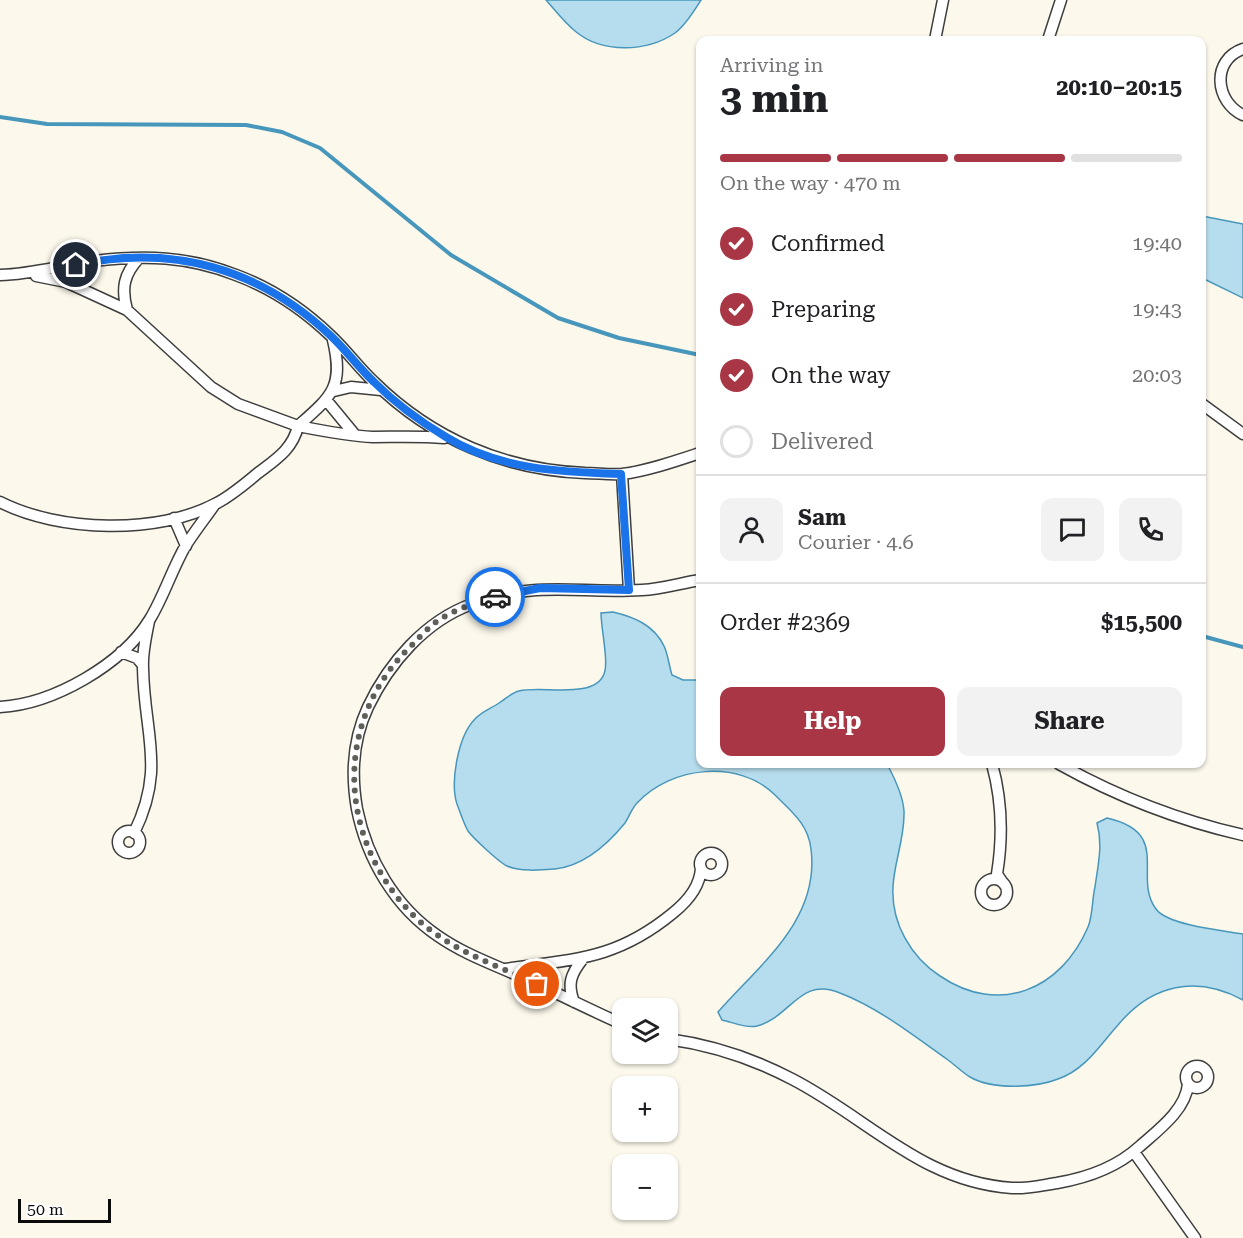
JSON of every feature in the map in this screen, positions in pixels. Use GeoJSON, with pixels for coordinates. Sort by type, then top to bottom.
{"type":"FeatureCollection","features":[{"type":"Feature","properties":{"kind":"street"},"geometry":{"type":"LineString","coordinates":[[936,36],[943,0]]}},
{"type":"Feature","properties":{"kind":"street"},"geometry":{"type":"LineString","coordinates":[[1049,36],[1061,0]]}},
{"type":"Feature","properties":{"kind":"street"},"geometry":{"type":"LineString","coordinates":[[1243,49],[1235,51],[1224,65],[1219,83],[1224,98],[1235,111],[1243,115]]}},
{"type":"Feature","properties":{"kind":"street"},"geometry":{"type":"LineString","coordinates":[[0,274],[30,274],[93,261],[162,256],[199,262],[238,276],[276,294],[332,337],[384,391],[448,439],[518,465],[549,472],[621,474],[696,454]]}},
{"type":"Feature","properties":{"kind":"street"},"geometry":{"type":"LineString","coordinates":[[127,310],[123,295],[124,281],[129,269],[139,258]]}},
{"type":"Feature","properties":{"kind":"street"},"geometry":{"type":"LineString","coordinates":[[30,274],[66,282],[127,310],[212,387],[238,404],[298,426],[355,435],[448,439]]}},
{"type":"Feature","properties":{"kind":"street"},"geometry":{"type":"LineString","coordinates":[[0,502],[52,520],[95,527],[174,518],[216,503],[287,450],[296,436],[298,426],[327,401],[334,391],[339,371],[332,337]]}},
{"type":"Feature","properties":{"kind":"street"},"geometry":{"type":"LineString","coordinates":[[334,391],[351,387],[384,391]]}},
{"type":"Feature","properties":{"kind":"street"},"geometry":{"type":"LineString","coordinates":[[327,401],[355,435]]}},
{"type":"Feature","properties":{"kind":"street"},"geometry":{"type":"LineString","coordinates":[[1206,407],[1243,434]]}},
{"type":"Feature","properties":{"kind":"street"},"geometry":{"type":"LineString","coordinates":[[621,474],[629,590]]}},
{"type":"Feature","properties":{"kind":"street"},"geometry":{"type":"LineString","coordinates":[[0,707],[14,706],[54,693],[93,674],[121,652],[149,620],[186,546],[216,503]]}},
{"type":"Feature","properties":{"kind":"street"},"geometry":{"type":"LineString","coordinates":[[174,518],[186,546]]}},
{"type":"Feature","properties":{"kind":"street"},"geometry":{"type":"LineString","coordinates":[[612,1019],[471,956],[437,936],[413,915],[389,886],[373,860],[363,837],[352,772],[365,715],[379,683],[403,653],[436,622],[470,604],[507,593],[540,588],[629,590],[696,581]]}},
{"type":"Feature","properties":{"kind":"street"},"geometry":{"type":"LineString","coordinates":[[134,833],[150,791],[153,765],[143,665],[149,620]]}},
{"type":"Feature","properties":{"kind":"street"},"geometry":{"type":"LineString","coordinates":[[121,652],[137,658],[143,665]]}},
{"type":"Feature","properties":{"kind":"street"},"geometry":{"type":"LineString","coordinates":[[993,768],[1002,845],[996,879]]}},
{"type":"Feature","properties":{"kind":"street"},"geometry":{"type":"LineString","coordinates":[[1067,768],[1124,798],[1165,814],[1243,836]]}},
{"type":"Feature","properties":{"kind":"street"},"geometry":{"type":"LineString","coordinates":[[504,969],[582,960],[631,942],[658,926],[679,908],[701,880],[715,874],[722,865],[716,854],[704,856],[701,880]]}},
{"type":"Feature","properties":{"kind":"street"},"geometry":{"type":"LineString","coordinates":[[701,868],[706,874],[715,874]]}},
{"type":"Feature","properties":{"kind":"street"},"geometry":{"type":"LineString","coordinates":[[574,1002],[570,992],[571,976],[582,960]]}},
{"type":"Feature","properties":{"kind":"street"},"geometry":{"type":"LineString","coordinates":[[678,1041],[723,1049],[754,1060],[827,1098],[913,1158],[957,1178],[1014,1188],[1074,1180],[1101,1171],[1134,1152],[1162,1126],[1191,1089]]}},
{"type":"Feature","properties":{"kind":"street"},"geometry":{"type":"LineString","coordinates":[[1134,1152],[1195,1238]]}},
{"type":"Feature","properties":{"kind":"water"},"geometry":{"type":"Polygon","coordinates":[[[546,0],[701,0],[686,22],[675,33],[651,44],[625,48],[598,44],[586,38],[567,24],[546,0]]]}},
{"type":"Feature","properties":{"kind":"water"},"geometry":{"type":"Polygon","coordinates":[[[1206,217],[1243,224],[1243,298],[1206,280],[1206,217]]]}},
{"type":"Feature","properties":{"kind":"water"},"geometry":{"type":"Polygon","coordinates":[[[613,612],[628,616],[649,627],[660,639],[665,649],[672,675],[683,680],[696,680],[696,768],[889,768],[900,793],[904,811],[903,831],[893,887],[895,913],[899,926],[912,949],[940,976],[962,988],[984,994],[1006,995],[1026,990],[1045,981],[1062,967],[1076,949],[1090,922],[1099,855],[1100,839],[1097,823],[1107,818],[1127,825],[1139,834],[1145,845],[1150,897],[1162,915],[1183,923],[1243,934],[1243,1000],[1226,992],[1192,986],[1160,992],[1131,1011],[1076,1070],[1049,1082],[1026,1086],[1001,1086],[970,1077],[882,1014],[854,999],[826,989],[805,994],[779,1015],[757,1026],[744,1026],[722,1020],[718,1012],[784,939],[797,919],[806,898],[811,874],[809,840],[803,825],[775,795],[760,783],[743,776],[724,772],[686,775],[668,781],[651,791],[635,805],[618,831],[585,859],[565,867],[538,870],[512,868],[499,860],[468,831],[457,804],[454,784],[460,748],[469,727],[483,712],[517,692],[579,689],[590,687],[598,682],[604,674],[606,662],[601,613],[613,612]]]}},
{"type":"Feature","properties":{"kind":"waterway"},"geometry":{"type":"LineString","coordinates":[[0,117],[47,124],[246,125],[282,132],[320,148],[451,255],[558,318],[619,338],[696,354]]}},
{"type":"Feature","properties":{"kind":"waterway"},"geometry":{"type":"LineString","coordinates":[[1206,637],[1243,647]]}},
{"type":"Feature","properties":{"kind":"way so far"},"geometry":{"type":"LineString","coordinates":[[495,597],[470,604],[436,622],[403,653],[379,683],[365,715],[352,772],[363,837],[373,860],[389,886],[413,915],[437,936],[471,956],[537,984]]}},
{"type":"Feature","properties":{"kind":"route"},"geometry":{"type":"LineString","coordinates":[[76,265],[93,261],[162,256],[199,262],[238,276],[276,294],[309,317],[332,337],[375,384],[448,439],[518,465],[549,472],[621,474],[629,590],[540,588],[495,597]]}}]}
